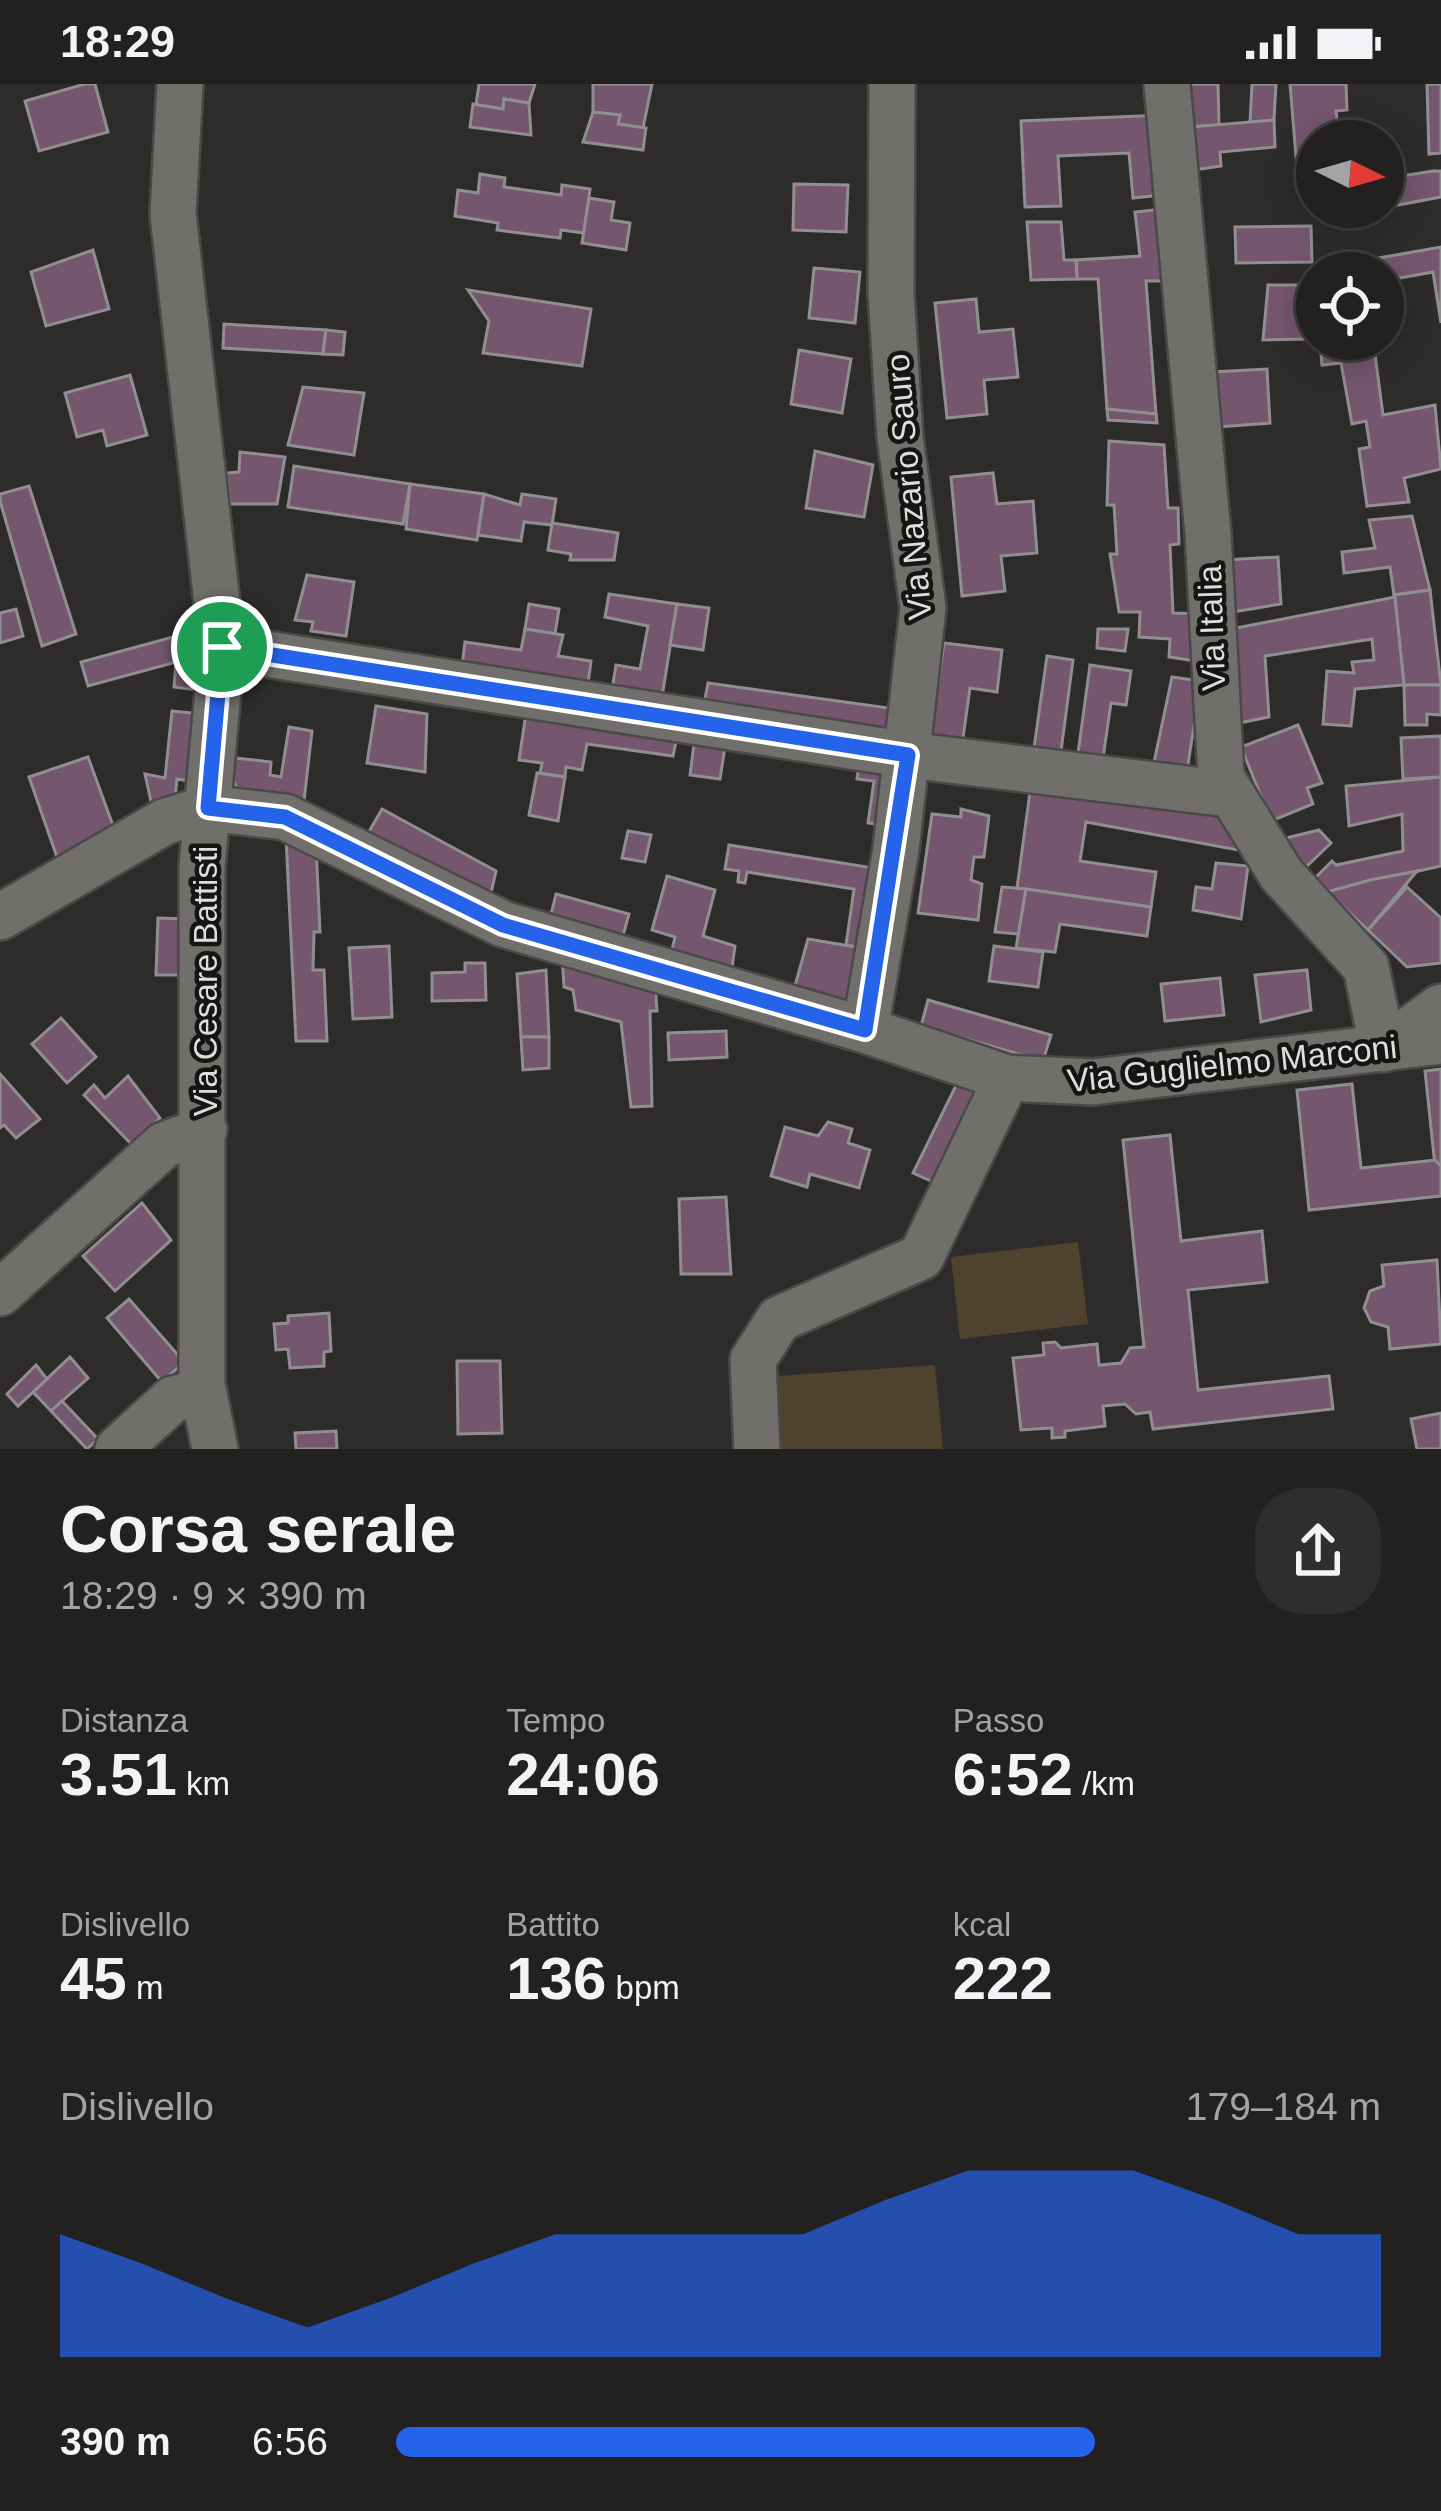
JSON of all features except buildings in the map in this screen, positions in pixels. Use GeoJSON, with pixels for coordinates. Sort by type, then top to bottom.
{"type":"FeatureCollection","features":[{"type":"Feature","properties":{"kind":"street","name":"Via Cesare Battisti"},"geometry":{"type":"LineString","coordinates":[[180,84],[173,214],[222,647],[202,867],[202,1391],[215,1449]]}},
{"type":"Feature","properties":{"kind":"street","name":"Via Nazario Sauro"},"geometry":{"type":"LineString","coordinates":[[865,1030],[908,755],[923,608],[900,437],[891,292],[892,84]]}},
{"type":"Feature","properties":{"kind":"street","name":"Via Italia"},"geometry":{"type":"LineString","coordinates":[[1167,84],[1208,535],[1216,742],[1228,794],[1281,874],[1366,968],[1376,993],[1383,1049]]}},
{"type":"Feature","properties":{"kind":"street"},"geometry":{"type":"LineString","coordinates":[[222,647],[908,755],[1228,794]]}},
{"type":"Feature","properties":{"kind":"street"},"geometry":{"type":"LineString","coordinates":[[0,917],[164,822],[208,808]]}},
{"type":"Feature","properties":{"kind":"street","name":"Via Guglielmo Marconi"},"geometry":{"type":"LineString","coordinates":[[208,808],[285,817],[503,925],[865,1030],[1007,1078],[1093,1082],[1441,1042]]}},
{"type":"Feature","properties":{"kind":"street"},"geometry":{"type":"LineString","coordinates":[[1383,1049],[1441,1007]]}},
{"type":"Feature","properties":{"kind":"street"},"geometry":{"type":"LineString","coordinates":[[757,1449],[753,1360],[779,1319],[921,1257],[1007,1078]]}},
{"type":"Feature","properties":{"kind":"street"},"geometry":{"type":"LineString","coordinates":[[0,1293],[164,1145],[204,1130]]}},
{"type":"Feature","properties":{"kind":"street"},"geometry":{"type":"LineString","coordinates":[[118,1449],[173,1400],[202,1391]]}},
{"type":"Feature","properties":{"kind":"shaded area"},"geometry":{"type":"Polygon","coordinates":[[[1078,1242],[1088,1324],[960,1339],[951,1257],[1078,1242]]]}},
{"type":"Feature","properties":{"kind":"shaded area"},"geometry":{"type":"Polygon","coordinates":[[[935,1365],[943,1449],[766,1449],[764,1377],[935,1365]]]}},
{"type":"Feature","properties":{"kind":"route"},"geometry":{"type":"LineString","coordinates":[[222,647],[908,755],[865,1030],[503,925],[323,832],[285,817],[208,808],[222,647]]}}]}
